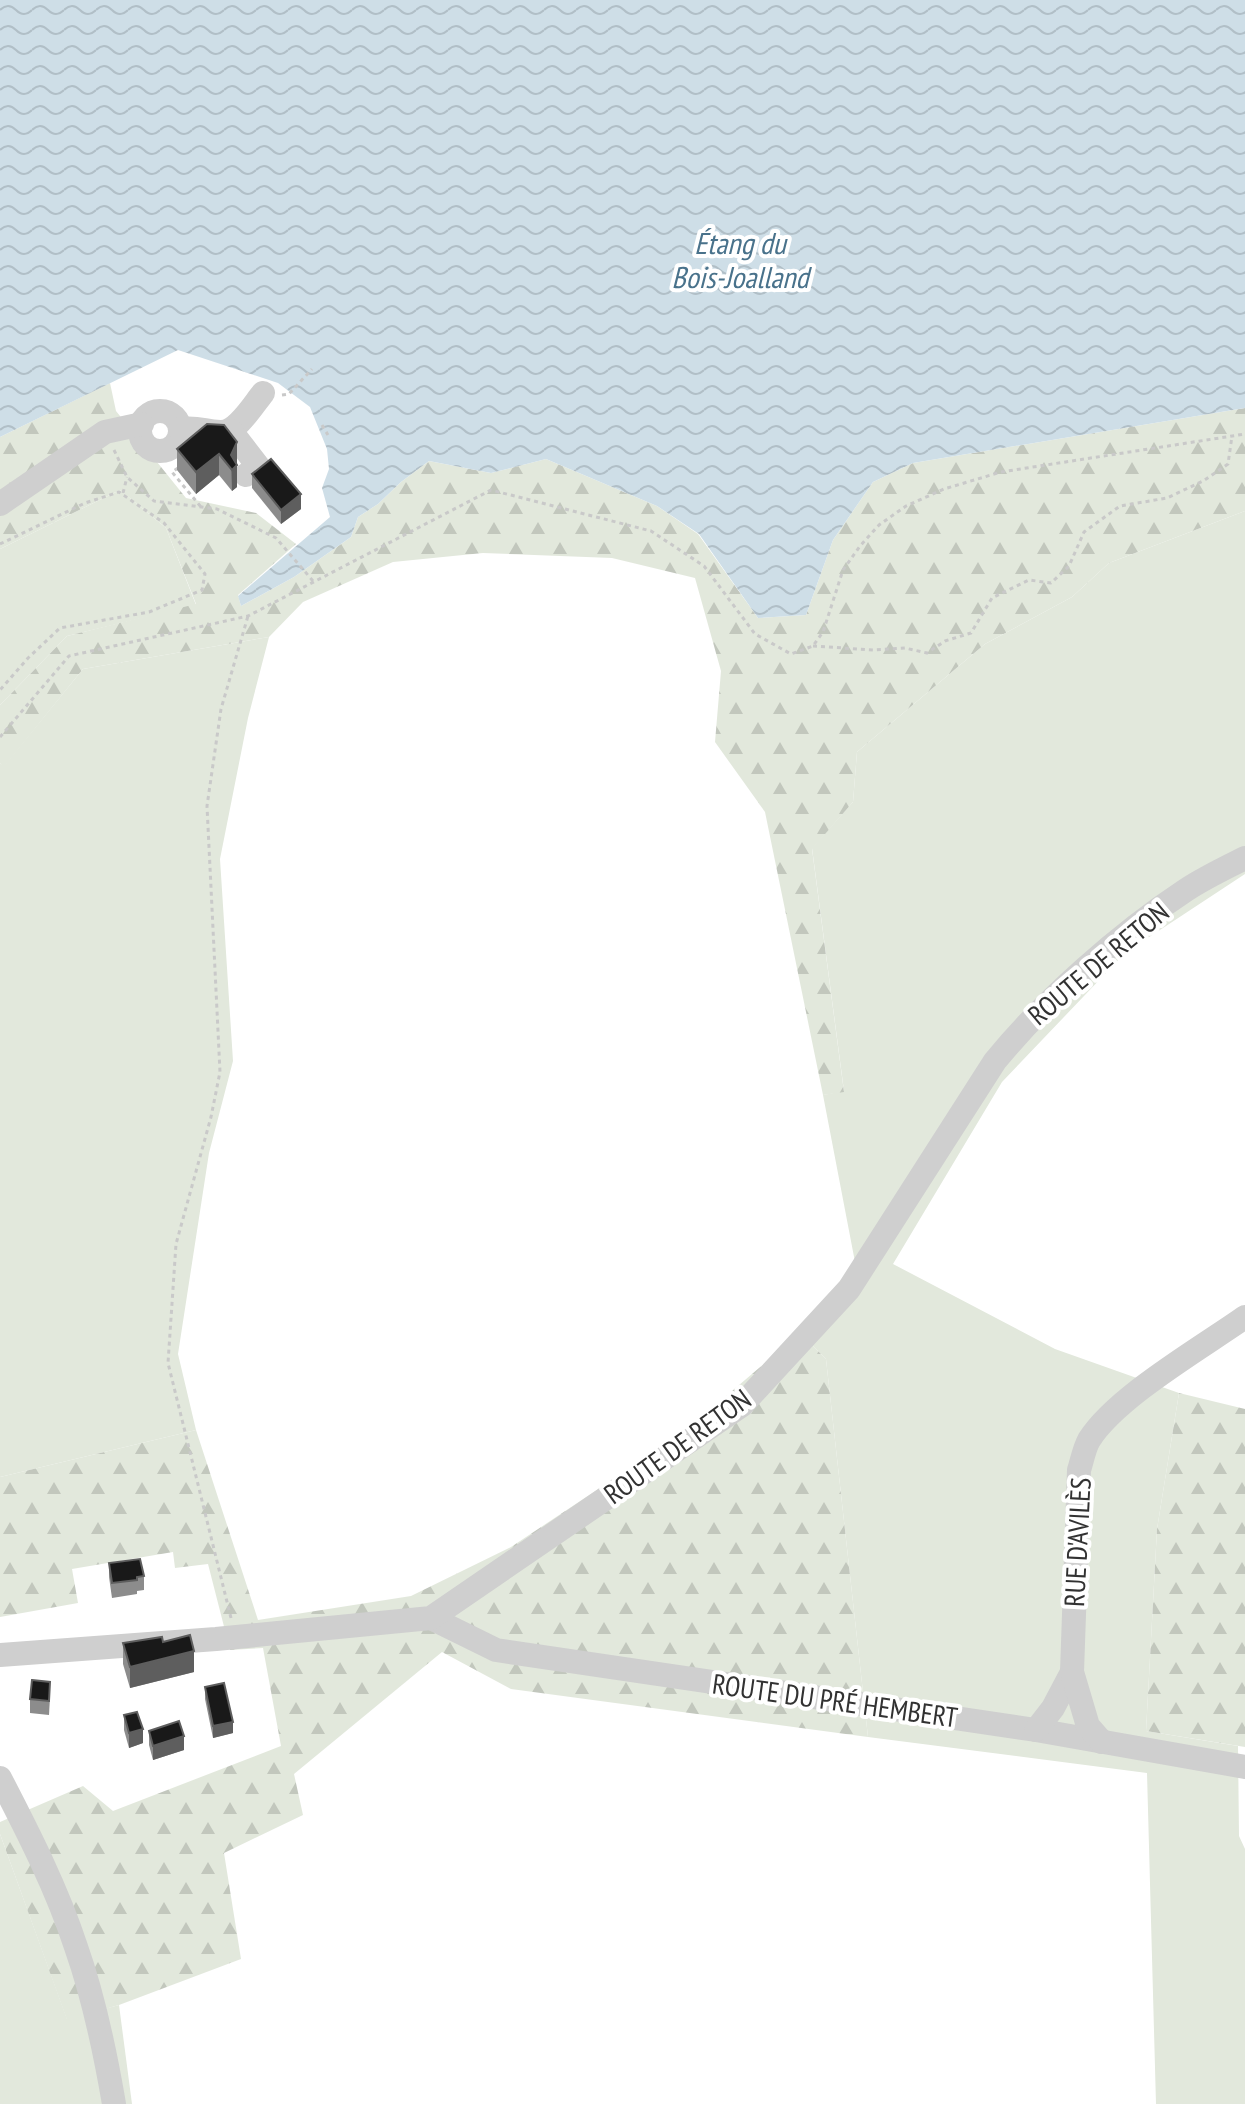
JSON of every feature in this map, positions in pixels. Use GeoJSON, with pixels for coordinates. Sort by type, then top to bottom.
{"type":"FeatureCollection","features":[{"type":"Feature","properties":{"kind":"street"},"geometry":{"type":"LineString","coordinates":[[0,504],[105,432],[142,424],[150,414],[163,411],[175,418],[180,429],[199,427],[221,433],[231,431],[263,393]]}},
{"type":"Feature","properties":{"kind":"street"},"geometry":{"type":"LineString","coordinates":[[231,431],[258,466],[246,475]]}},
{"type":"Feature","properties":{"kind":"street","name":"ROUTE DE RETON"},"geometry":{"type":"LineString","coordinates":[[0,1655],[431,1618],[742,1405],[849,1289],[995,1061],[1022,1028],[1132,928],[1188,888],[1245,858]]}},
{"type":"Feature","properties":{"kind":"street","name":"RUE D'AVILÈS"},"geometry":{"type":"LineString","coordinates":[[1102,1742],[1088,1726],[1072,1672],[1079,1470],[1087,1442],[1108,1417],[1143,1388],[1245,1317]]}},
{"type":"Feature","properties":{"kind":"street","name":"ROUTE DU PRÉ HEMBERT"},"geometry":{"type":"LineString","coordinates":[[431,1618],[496,1650],[1036,1730],[1245,1767]]}},
{"type":"Feature","properties":{"kind":"street"},"geometry":{"type":"LineString","coordinates":[[1036,1730],[1053,1708],[1072,1672]]}},
{"type":"Feature","properties":{"kind":"street"},"geometry":{"type":"LineString","coordinates":[[0,1778],[26,1829],[76,1947],[104,2048],[114,2104]]}},
{"type":"Feature","properties":{"kind":"path"},"geometry":{"type":"LineString","coordinates":[[289,394],[312,369]]}},
{"type":"Feature","properties":{"kind":"path"},"geometry":{"type":"LineString","coordinates":[[322,425],[328,435]]}},
{"type":"Feature","properties":{"kind":"path"},"geometry":{"type":"LineString","coordinates":[[105,432],[127,477],[154,501],[217,509],[276,538],[313,581]]}},
{"type":"Feature","properties":{"kind":"path"},"geometry":{"type":"LineString","coordinates":[[813,646],[823,632],[843,570],[879,525],[906,506],[944,489],[1001,472],[1245,434]]}},
{"type":"Feature","properties":{"kind":"path"},"geometry":{"type":"LineString","coordinates":[[0,737],[69,656],[248,616],[491,490],[651,531],[704,566],[755,634],[791,654],[813,646],[873,650],[905,648],[927,653],[945,641],[971,633],[992,598],[1029,580],[1051,583],[1069,566],[1084,532],[1120,506],[1167,498],[1203,481],[1228,464],[1232,436]]}},
{"type":"Feature","properties":{"kind":"path"},"geometry":{"type":"LineString","coordinates":[[183,464],[172,472],[201,507]]}},
{"type":"Feature","properties":{"kind":"path"},"geometry":{"type":"LineString","coordinates":[[123,494],[127,477]]}},
{"type":"Feature","properties":{"kind":"path"},"geometry":{"type":"LineString","coordinates":[[0,544],[85,503],[119,492],[164,523],[205,574],[202,590],[149,612],[60,628],[0,690]]}},
{"type":"Feature","properties":{"kind":"path"},"geometry":{"type":"LineString","coordinates":[[235,1637],[168,1363],[176,1244],[211,1117],[220,1072],[207,806],[221,709],[248,616]]}},
{"type":"Feature","properties":{"kind":"green space"},"geometry":{"type":"Polygon","coordinates":[[[110,383],[116,411],[186,498],[256,513],[296,544],[238,595],[241,606],[294,577],[351,537],[358,517],[429,461],[491,473],[546,459],[657,506],[698,534],[758,618],[806,615],[833,540],[873,482],[913,463],[1245,408],[1245,511],[1109,563],[1072,597],[985,644],[857,752],[853,802],[812,849],[844,1092],[823,1095],[765,812],[715,742],[721,671],[695,578],[612,558],[483,553],[393,562],[303,602],[269,637],[83,669],[4,767],[0,763],[0,705],[67,636],[196,604],[166,528],[120,490],[0,549],[0,437],[110,383]]]}},
{"type":"Feature","properties":{"kind":"green space"},"geometry":{"type":"Polygon","coordinates":[[[120,490],[166,528],[196,605],[67,636],[0,705],[0,549],[120,490]]]}},
{"type":"Feature","properties":{"kind":"green space"},"geometry":{"type":"Polygon","coordinates":[[[1245,511],[1245,874],[1125,953],[1002,1082],[893,1264],[1055,1349],[1179,1393],[1157,1529],[1146,1731],[1238,1746],[1239,1836],[1245,1849],[1245,2104],[1156,2104],[1147,1773],[868,1737],[826,1359],[800,1333],[855,1262],[823,1095],[844,1091],[812,848],[853,802],[857,752],[985,644],[1072,597],[1109,563],[1245,511]]]}},
{"type":"Feature","properties":{"kind":"green space"},"geometry":{"type":"Polygon","coordinates":[[[269,637],[248,718],[220,859],[233,1061],[209,1153],[178,1354],[196,1430],[0,1477],[0,763],[4,766],[83,669],[269,637]]]}},
{"type":"Feature","properties":{"kind":"green space"},"geometry":{"type":"Polygon","coordinates":[[[800,1333],[826,1359],[868,1737],[511,1689],[442,1652],[294,1774],[303,1815],[224,1853],[241,1959],[119,2005],[67,2020],[0,1834],[0,1822],[83,1786],[113,1811],[281,1746],[263,1648],[230,1650],[208,1564],[175,1568],[173,1552],[72,1569],[78,1603],[0,1617],[0,1477],[196,1430],[258,1620],[411,1596],[511,1547],[684,1432],[800,1333]]]}},
{"type":"Feature","properties":{"kind":"green space"},"geometry":{"type":"Polygon","coordinates":[[[1179,1393],[1245,1409],[1245,1747],[1146,1731],[1157,1529],[1179,1393]]]}},
{"type":"Feature","properties":{"kind":"green space"},"geometry":{"type":"Polygon","coordinates":[[[0,1834],[67,2019],[119,2005],[132,2104],[0,2104],[0,1834]]]}},
{"type":"Feature","properties":{"kind":"water","name":"Étang du Bois-Joalland"},"geometry":{"type":"Polygon","coordinates":[[[0,0],[1245,0],[1245,408],[913,463],[873,482],[833,540],[806,615],[758,618],[699,534],[657,506],[546,459],[491,473],[429,461],[358,517],[351,537],[294,577],[241,606],[238,596],[330,517],[322,488],[329,469],[327,449],[310,407],[278,383],[178,350],[0,437],[0,0]]]}},
{"type":"Feature","properties":{"kind":"building"},"geometry":{"type":"Polygon","coordinates":[[[207,424],[224,425],[237,442],[231,455],[237,465],[232,470],[219,454],[196,472],[177,449],[207,424]]]}},
{"type":"Feature","properties":{"kind":"building"},"geometry":{"type":"Polygon","coordinates":[[[271,459],[301,494],[281,510],[252,474],[271,459]]]}},
{"type":"Feature","properties":{"kind":"building"},"geometry":{"type":"Polygon","coordinates":[[[140,1559],[144,1576],[137,1577],[137,1580],[112,1583],[109,1563],[140,1559]]]}},
{"type":"Feature","properties":{"kind":"building"},"geometry":{"type":"Polygon","coordinates":[[[190,1635],[194,1651],[130,1667],[123,1643],[162,1637],[163,1642],[190,1635]]]}},
{"type":"Feature","properties":{"kind":"building"},"geometry":{"type":"Polygon","coordinates":[[[32,1680],[50,1682],[49,1701],[30,1699],[32,1680]]]}},
{"type":"Feature","properties":{"kind":"building"},"geometry":{"type":"Polygon","coordinates":[[[224,1683],[233,1722],[213,1726],[205,1687],[224,1683]]]}},
{"type":"Feature","properties":{"kind":"building"},"geometry":{"type":"Polygon","coordinates":[[[137,1712],[143,1729],[129,1733],[124,1715],[137,1712]]]}},
{"type":"Feature","properties":{"kind":"building"},"geometry":{"type":"Polygon","coordinates":[[[179,1721],[184,1736],[153,1746],[149,1731],[179,1721]]]}}]}
